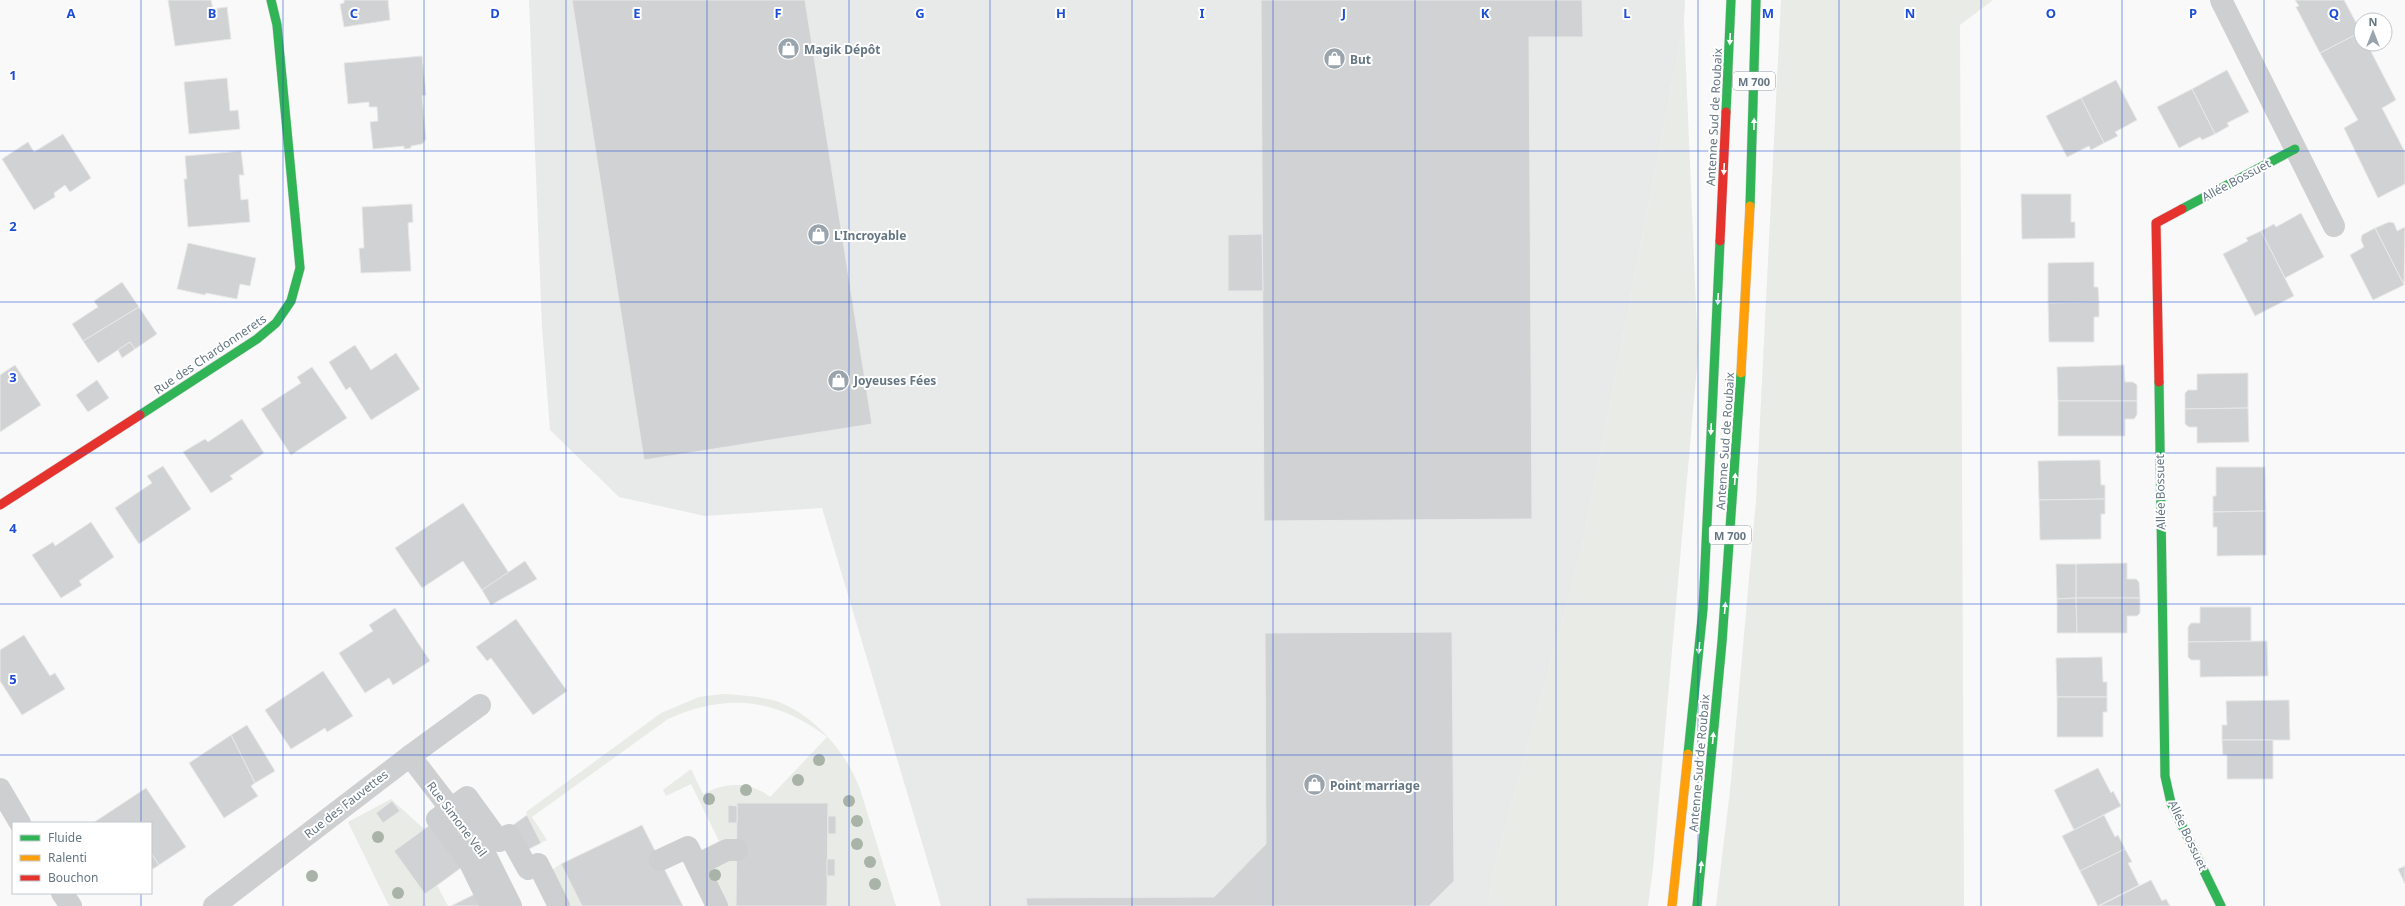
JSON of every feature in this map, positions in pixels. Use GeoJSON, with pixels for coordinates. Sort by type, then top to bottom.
{"type":"FeatureCollection","features":[{"type":"Feature","properties":{"kind":"main road","name":"Rue des Chardonnerets"},"geometry":{"type":"LineString","coordinates":[[0,505],[257,339],[281,320],[294,297],[300,268],[276,25],[271,0]]}},
{"type":"Feature","properties":{"kind":"main road","name":"Antenne Sud de Roubaix"},"geometry":{"type":"LineString","coordinates":[[1672,906],[1703,609],[1731,0]]}},
{"type":"Feature","properties":{"kind":"main road","name":"Antenne Sud de Roubaix"},"geometry":{"type":"LineString","coordinates":[[1697,906],[1713,740],[1741,391],[1753,163],[1756,0]]}},
{"type":"Feature","properties":{"kind":"main road","name":"Allée Bossuet"},"geometry":{"type":"LineString","coordinates":[[2221,906],[2171,803],[2164,776],[2156,223],[2295,149]]}},
{"type":"Feature","properties":{"kind":"street"},"geometry":{"type":"LineString","coordinates":[[2220,0],[2334,226]]}},
{"type":"Feature","properties":{"kind":"street","name":"Rue des Fauvettes"},"geometry":{"type":"LineString","coordinates":[[214,906],[410,756],[480,705]]}},
{"type":"Feature","properties":{"kind":"street","name":"Rue Simone Veil"},"geometry":{"type":"LineString","coordinates":[[410,756],[484,852],[511,906]]}},
{"type":"Feature","properties":{"kind":"street"},"geometry":{"type":"LineString","coordinates":[[0,790],[19,822]]}},
{"type":"Feature","properties":{"kind":"street"},"geometry":{"type":"LineString","coordinates":[[491,906],[470,864],[437,819],[467,797],[499,841],[509,836],[528,869],[538,864],[559,906]]}},
{"type":"Feature","properties":{"kind":"street"},"geometry":{"type":"LineString","coordinates":[[660,860],[688,847],[717,906]]}},
{"type":"Feature","properties":{"kind":"street"},"geometry":{"type":"LineString","coordinates":[[697,865],[727,850],[736,850]]}},
{"type":"Feature","properties":{"kind":"street"},"geometry":{"type":"LineString","coordinates":[[63,894],[71,906]]}},
{"type":"Feature","properties":{"kind":"shaded area"},"geometry":{"type":"Polygon","coordinates":[[[529,0],[1685,0],[1684,22],[1582,549],[1492,876],[1489,906],[941,906],[822,508],[705,516],[619,497],[550,430],[542,327],[529,0]]]}},
{"type":"Feature","properties":{"kind":"shaded area"},"geometry":{"type":"Polygon","coordinates":[[[1781,0],[1993,0],[1960,25],[1964,906],[1716,906],[1730,791],[1756,501],[1781,0]]]}},
{"type":"Feature","properties":{"kind":"shaded area"},"geometry":{"type":"Polygon","coordinates":[[[1684,22],[1698,354],[1653,868],[1648,906],[1489,906],[1492,876],[1582,549],[1684,22]]]}},
{"type":"Feature","properties":{"kind":"shaded area"},"geometry":{"type":"Polygon","coordinates":[[[722,694],[763,698],[776,701],[790,707],[804,715],[816,725],[827,736],[838,749],[854,775],[860,789],[896,906],[713,906],[688,856],[719,841],[691,784],[666,796],[663,790],[691,769],[703,794],[720,787],[738,785],[754,788],[770,797],[827,737],[808,724],[789,714],[770,707],[731,703],[711,705],[668,719],[532,817],[547,840],[541,843],[526,812],[661,713],[699,697],[722,694]]]}},
{"type":"Feature","properties":{"kind":"shaded area"},"geometry":{"type":"Polygon","coordinates":[[[391,799],[424,829],[394,851],[425,894],[437,885],[448,906],[389,906],[348,822],[391,799]]]}},
{"type":"Feature","properties":{"kind":"shaded area"},"geometry":{"type":"Polygon","coordinates":[[[561,864],[582,906],[563,906],[547,873],[561,864]]]}},
{"type":"Feature","properties":{"kind":"building"},"geometry":{"type":"Polygon","coordinates":[[[168,0],[211,0],[213,9],[227,7],[231,39],[175,46],[168,0]]]}},
{"type":"Feature","properties":{"kind":"building"},"geometry":{"type":"Polygon","coordinates":[[[344,0],[388,0],[390,20],[344,27],[340,4],[344,3],[344,0]]]}},
{"type":"Feature","properties":{"kind":"building"},"geometry":{"type":"Polygon","coordinates":[[[572,0],[805,0],[872,424],[644,460],[572,0]]]}},
{"type":"Feature","properties":{"kind":"building"},"geometry":{"type":"Polygon","coordinates":[[[1261,0],[1582,0],[1583,37],[1529,37],[1532,519],[1264,521],[1261,0]]]}},
{"type":"Feature","properties":{"kind":"building"},"geometry":{"type":"Polygon","coordinates":[[[2295,0],[2344,0],[2353,17],[2353,36],[2320,53],[2296,7],[2299,6],[2295,0]]]}},
{"type":"Feature","properties":{"kind":"building"},"geometry":{"type":"Polygon","coordinates":[[[2353,36],[2353,52],[2371,52],[2396,100],[2382,108],[2405,152],[2405,184],[2378,198],[2344,128],[2358,120],[2320,53],[2353,36]]]}},
{"type":"Feature","properties":{"kind":"building"},"geometry":{"type":"Polygon","coordinates":[[[422,56],[426,95],[422,96],[426,139],[422,144],[411,146],[411,148],[404,149],[404,146],[373,149],[370,122],[378,121],[377,107],[369,107],[369,102],[348,104],[344,63],[422,56]]]}},
{"type":"Feature","properties":{"kind":"building"},"geometry":{"type":"Polygon","coordinates":[[[2227,70],[2249,112],[2227,123],[2229,126],[2215,134],[2192,89],[2227,70]]]}},
{"type":"Feature","properties":{"kind":"building"},"geometry":{"type":"Polygon","coordinates":[[[227,78],[230,111],[238,110],[240,129],[189,134],[184,82],[227,78]]]}},
{"type":"Feature","properties":{"kind":"building"},"geometry":{"type":"Polygon","coordinates":[[[2116,80],[2137,120],[2115,132],[2118,136],[2104,143],[2081,98],[2116,80]]]}},
{"type":"Feature","properties":{"kind":"building"},"geometry":{"type":"Polygon","coordinates":[[[2192,89],[2215,134],[2202,140],[2200,137],[2179,148],[2157,107],[2192,89]]]}},
{"type":"Feature","properties":{"kind":"building"},"geometry":{"type":"Polygon","coordinates":[[[2081,98],[2104,143],[2091,150],[2089,146],[2067,157],[2046,116],[2081,98]]]}},
{"type":"Feature","properties":{"kind":"building"},"geometry":{"type":"Polygon","coordinates":[[[63,134],[91,178],[70,192],[65,185],[54,193],[55,197],[34,210],[2,159],[28,142],[34,152],[63,134]]]}},
{"type":"Feature","properties":{"kind":"building"},"geometry":{"type":"Polygon","coordinates":[[[241,151],[244,175],[239,175],[241,200],[248,199],[250,222],[188,227],[184,179],[187,179],[185,156],[241,151]]]}},
{"type":"Feature","properties":{"kind":"building"},"geometry":{"type":"Polygon","coordinates":[[[2021,194],[2071,194],[2071,222],[2075,222],[2075,238],[2022,239],[2021,194]]]}},
{"type":"Feature","properties":{"kind":"building"},"geometry":{"type":"Polygon","coordinates":[[[412,204],[413,222],[408,223],[411,271],[361,273],[359,248],[364,248],[362,207],[412,204]]]}},
{"type":"Feature","properties":{"kind":"building"},"geometry":{"type":"Polygon","coordinates":[[[2301,213],[2324,257],[2285,278],[2261,231],[2274,224],[2276,227],[2301,213]]]}},
{"type":"Feature","properties":{"kind":"building"},"geometry":{"type":"Polygon","coordinates":[[[2389,222],[2394,223],[2397,231],[2405,227],[2404,285],[2375,228],[2389,222]]]}},
{"type":"Feature","properties":{"kind":"building"},"geometry":{"type":"Polygon","coordinates":[[[2375,228],[2404,285],[2373,300],[2350,255],[2364,247],[2361,240],[2362,235],[2375,228]]]}},
{"type":"Feature","properties":{"kind":"building"},"geometry":{"type":"Polygon","coordinates":[[[2261,231],[2294,296],[2255,316],[2223,254],[2248,241],[2246,238],[2261,231]]]}},
{"type":"Feature","properties":{"kind":"building"},"geometry":{"type":"Polygon","coordinates":[[[1262,234],[1263,291],[1228,291],[1228,235],[1262,234]]]}},
{"type":"Feature","properties":{"kind":"building"},"geometry":{"type":"Polygon","coordinates":[[[188,243],[256,258],[250,286],[240,284],[237,299],[206,293],[205,295],[177,289],[188,243]]]}},
{"type":"Feature","properties":{"kind":"building"},"geometry":{"type":"Polygon","coordinates":[[[2094,262],[2094,287],[2098,287],[2099,302],[2048,303],[2048,263],[2094,262]]]}},
{"type":"Feature","properties":{"kind":"building"},"geometry":{"type":"Polygon","coordinates":[[[122,282],[139,307],[83,341],[72,324],[98,307],[94,301],[122,282]]]}},
{"type":"Feature","properties":{"kind":"building"},"geometry":{"type":"Polygon","coordinates":[[[2099,302],[2099,317],[2094,317],[2094,342],[2049,342],[2048,303],[2099,302]]]}},
{"type":"Feature","properties":{"kind":"building"},"geometry":{"type":"Polygon","coordinates":[[[139,307],[157,334],[135,349],[130,342],[98,363],[83,341],[139,307]]]}},
{"type":"Feature","properties":{"kind":"building"},"geometry":{"type":"Polygon","coordinates":[[[130,342],[135,349],[122,358],[118,350],[130,342]]]}},
{"type":"Feature","properties":{"kind":"building"},"geometry":{"type":"Polygon","coordinates":[[[355,345],[371,370],[396,353],[420,389],[371,420],[350,387],[346,390],[329,362],[355,345]]]}},
{"type":"Feature","properties":{"kind":"building"},"geometry":{"type":"Polygon","coordinates":[[[15,365],[41,405],[0,432],[0,375],[15,365]]]}},
{"type":"Feature","properties":{"kind":"building"},"geometry":{"type":"Polygon","coordinates":[[[2124,365],[2125,382],[2133,382],[2137,385],[2137,401],[2058,401],[2057,367],[2124,365]]]}},
{"type":"Feature","properties":{"kind":"building"},"geometry":{"type":"Polygon","coordinates":[[[312,367],[347,418],[291,455],[261,409],[301,383],[297,377],[312,367]]]}},
{"type":"Feature","properties":{"kind":"building"},"geometry":{"type":"Polygon","coordinates":[[[2248,373],[2248,408],[2185,409],[2185,393],[2188,390],[2197,390],[2197,374],[2248,373]]]}},
{"type":"Feature","properties":{"kind":"building"},"geometry":{"type":"Polygon","coordinates":[[[97,380],[109,398],[88,412],[76,395],[97,380]]]}},
{"type":"Feature","properties":{"kind":"building"},"geometry":{"type":"Polygon","coordinates":[[[2058,401],[2137,401],[2137,415],[2134,419],[2125,419],[2125,436],[2058,436],[2058,401]]]}},
{"type":"Feature","properties":{"kind":"building"},"geometry":{"type":"Polygon","coordinates":[[[2248,408],[2249,442],[2197,443],[2197,427],[2189,427],[2185,424],[2185,409],[2248,408]]]}},
{"type":"Feature","properties":{"kind":"building"},"geometry":{"type":"Polygon","coordinates":[[[242,419],[264,453],[230,476],[233,479],[211,493],[183,452],[205,439],[208,442],[242,419]]]}},
{"type":"Feature","properties":{"kind":"building"},"geometry":{"type":"Polygon","coordinates":[[[2100,460],[2101,485],[2105,485],[2105,499],[2039,500],[2038,461],[2100,460]]]}},
{"type":"Feature","properties":{"kind":"building"},"geometry":{"type":"Polygon","coordinates":[[[163,466],[191,509],[139,544],[115,508],[152,483],[147,476],[163,466]]]}},
{"type":"Feature","properties":{"kind":"building"},"geometry":{"type":"Polygon","coordinates":[[[2216,467],[2265,467],[2266,511],[2213,512],[2213,496],[2216,496],[2216,467]]]}},
{"type":"Feature","properties":{"kind":"building"},"geometry":{"type":"Polygon","coordinates":[[[2105,499],[2105,514],[2101,514],[2101,539],[2040,540],[2039,500],[2105,499]]]}},
{"type":"Feature","properties":{"kind":"building"},"geometry":{"type":"Polygon","coordinates":[[[463,503],[509,573],[482,590],[463,561],[422,588],[395,548],[463,503]]]}},
{"type":"Feature","properties":{"kind":"building"},"geometry":{"type":"Polygon","coordinates":[[[2266,511],[2266,555],[2217,556],[2217,527],[2213,527],[2213,512],[2266,511]]]}},
{"type":"Feature","properties":{"kind":"building"},"geometry":{"type":"Polygon","coordinates":[[[91,522],[114,557],[79,581],[82,585],[61,598],[32,555],[53,542],[55,546],[91,522]]]}},
{"type":"Feature","properties":{"kind":"building"},"geometry":{"type":"Polygon","coordinates":[[[525,561],[537,579],[491,605],[482,590],[525,561]]]}},
{"type":"Feature","properties":{"kind":"building"},"geometry":{"type":"Polygon","coordinates":[[[2127,563],[2127,579],[2136,579],[2139,582],[2140,598],[2076,598],[2076,564],[2127,563]]]}},
{"type":"Feature","properties":{"kind":"building"},"geometry":{"type":"Polygon","coordinates":[[[2056,564],[2076,564],[2076,598],[2057,599],[2056,564]]]}},
{"type":"Feature","properties":{"kind":"building"},"geometry":{"type":"Polygon","coordinates":[[[2076,598],[2077,633],[2057,633],[2057,599],[2076,598]]]}},
{"type":"Feature","properties":{"kind":"building"},"geometry":{"type":"Polygon","coordinates":[[[2076,598],[2140,598],[2140,613],[2137,616],[2127,616],[2127,633],[2077,633],[2076,598]]]}},
{"type":"Feature","properties":{"kind":"building"},"geometry":{"type":"Polygon","coordinates":[[[2200,607],[2251,607],[2251,641],[2188,642],[2188,627],[2191,623],[2200,623],[2200,607]]]}},
{"type":"Feature","properties":{"kind":"building"},"geometry":{"type":"Polygon","coordinates":[[[395,608],[430,661],[393,685],[389,678],[365,693],[339,653],[373,631],[369,625],[395,608]]]}},
{"type":"Feature","properties":{"kind":"building"},"geometry":{"type":"Polygon","coordinates":[[[516,619],[567,691],[533,715],[491,658],[487,661],[476,647],[516,619]]]}},
{"type":"Feature","properties":{"kind":"building"},"geometry":{"type":"Polygon","coordinates":[[[1452,632],[1454,881],[1429,906],[1027,906],[1026,898],[1214,897],[1266,844],[1265,633],[1452,632]]]}},
{"type":"Feature","properties":{"kind":"building"},"geometry":{"type":"Polygon","coordinates":[[[24,635],[50,676],[55,673],[65,689],[22,715],[0,681],[0,650],[24,635]]]}},
{"type":"Feature","properties":{"kind":"building"},"geometry":{"type":"Polygon","coordinates":[[[2267,641],[2268,676],[2200,677],[2200,660],[2191,660],[2188,657],[2188,642],[2267,641]]]}},
{"type":"Feature","properties":{"kind":"building"},"geometry":{"type":"Polygon","coordinates":[[[2102,657],[2103,682],[2107,682],[2107,697],[2057,697],[2056,658],[2102,657]]]}},
{"type":"Feature","properties":{"kind":"building"},"geometry":{"type":"Polygon","coordinates":[[[323,671],[353,716],[327,732],[325,728],[291,749],[265,710],[323,671]]]}},
{"type":"Feature","properties":{"kind":"building"},"geometry":{"type":"Polygon","coordinates":[[[2057,697],[2107,697],[2107,712],[2103,712],[2103,737],[2057,737],[2057,697]]]}},
{"type":"Feature","properties":{"kind":"building"},"geometry":{"type":"Polygon","coordinates":[[[2289,700],[2290,740],[2222,740],[2222,725],[2227,725],[2226,701],[2289,700]]]}},
{"type":"Feature","properties":{"kind":"building"},"geometry":{"type":"Polygon","coordinates":[[[247,725],[275,771],[255,783],[231,735],[247,725]]]}},
{"type":"Feature","properties":{"kind":"building"},"geometry":{"type":"Polygon","coordinates":[[[231,735],[255,783],[251,786],[258,796],[224,818],[189,763],[231,735]]]}},
{"type":"Feature","properties":{"kind":"building"},"geometry":{"type":"Polygon","coordinates":[[[2222,740],[2273,740],[2273,779],[2227,779],[2227,755],[2223,755],[2222,740]]]}},
{"type":"Feature","properties":{"kind":"building"},"geometry":{"type":"Polygon","coordinates":[[[2098,768],[2111,793],[2113,791],[2121,806],[2074,830],[2054,790],[2098,768]]]}},
{"type":"Feature","properties":{"kind":"building"},"geometry":{"type":"Polygon","coordinates":[[[146,788],[186,847],[159,865],[152,854],[152,822],[95,822],[146,788]]]}},
{"type":"Feature","properties":{"kind":"building"},"geometry":{"type":"Polygon","coordinates":[[[392,801],[400,811],[383,823],[376,813],[392,801]]]}},
{"type":"Feature","properties":{"kind":"building"},"geometry":{"type":"Polygon","coordinates":[[[737,803],[828,803],[827,906],[736,906],[737,803]]]}},
{"type":"Feature","properties":{"kind":"building"},"geometry":{"type":"Polygon","coordinates":[[[728,805],[737,806],[737,823],[728,823],[728,805]]]}},
{"type":"Feature","properties":{"kind":"building"},"geometry":{"type":"Polygon","coordinates":[[[527,815],[541,843],[521,853],[509,828],[527,815]]]}},
{"type":"Feature","properties":{"kind":"building"},"geometry":{"type":"Polygon","coordinates":[[[2104,815],[2115,837],[2118,835],[2125,849],[2080,871],[2062,836],[2104,815]]]}},
{"type":"Feature","properties":{"kind":"building"},"geometry":{"type":"Polygon","coordinates":[[[828,816],[836,816],[836,834],[828,834],[828,816]]]}},
{"type":"Feature","properties":{"kind":"building"},"geometry":{"type":"Polygon","coordinates":[[[434,822],[465,865],[425,894],[394,851],[434,822]]]}},
{"type":"Feature","properties":{"kind":"building"},"geometry":{"type":"Polygon","coordinates":[[[642,825],[683,906],[582,906],[561,864],[642,825]]]}},
{"type":"Feature","properties":{"kind":"building"},"geometry":{"type":"Polygon","coordinates":[[[2125,849],[2132,862],[2128,863],[2139,885],[2098,906],[2080,871],[2125,849]]]}},
{"type":"Feature","properties":{"kind":"building"},"geometry":{"type":"Polygon","coordinates":[[[152,854],[159,865],[153,869],[152,868],[152,854]]]}},
{"type":"Feature","properties":{"kind":"building"},"geometry":{"type":"Polygon","coordinates":[[[827,859],[835,859],[835,876],[827,876],[827,859]]]}},
{"type":"Feature","properties":{"kind":"building"},"geometry":{"type":"Polygon","coordinates":[[[2405,866],[2405,884],[2398,869],[2405,866]]]}},
{"type":"Feature","properties":{"kind":"building"},"geometry":{"type":"Polygon","coordinates":[[[2151,880],[2162,901],[2166,899],[2170,906],[2099,906],[2151,880]]]}},
{"type":"Feature","properties":{"kind":"building"},"geometry":{"type":"Polygon","coordinates":[[[479,892],[486,906],[451,906],[479,892]]]}},
{"type":"Feature","properties":{"kind":"traffic: fast"},"geometry":{"type":"LineString","coordinates":[[140,415],[257,339],[276,323],[291,301],[300,268],[277,25],[271,0]]}},
{"type":"Feature","properties":{"kind":"traffic: fast"},"geometry":{"type":"LineString","coordinates":[[1726,112],[1731,0]]}},
{"type":"Feature","properties":{"kind":"traffic: fast"},"geometry":{"type":"LineString","coordinates":[[1750,206],[1756,0]]}},
{"type":"Feature","properties":{"kind":"traffic: fast"},"geometry":{"type":"LineString","coordinates":[[2182,209],[2295,149]]}},
{"type":"Feature","properties":{"kind":"traffic: fast"},"geometry":{"type":"LineString","coordinates":[[1688,754],[1703,609],[1720,241]]}},
{"type":"Feature","properties":{"kind":"traffic: fast"},"geometry":{"type":"LineString","coordinates":[[1697,906],[1722,642],[1741,373]]}},
{"type":"Feature","properties":{"kind":"traffic: fast"},"geometry":{"type":"LineString","coordinates":[[2159,382],[2165,776],[2171,803],[2221,906]]}},
{"type":"Feature","properties":{"kind":"traffic: slow"},"geometry":{"type":"LineString","coordinates":[[1741,373],[1750,206]]}},
{"type":"Feature","properties":{"kind":"traffic: slow"},"geometry":{"type":"LineString","coordinates":[[1672,906],[1688,754]]}},
{"type":"Feature","properties":{"kind":"traffic: jam"},"geometry":{"type":"LineString","coordinates":[[1720,241],[1726,112]]}},
{"type":"Feature","properties":{"kind":"traffic: jam"},"geometry":{"type":"LineString","coordinates":[[2159,382],[2156,223],[2182,209]]}},
{"type":"Feature","properties":{"kind":"traffic: jam"},"geometry":{"type":"LineString","coordinates":[[0,505],[140,415]]}},
{"type":"Feature","properties":{"kind":"place","name":"Magik Dépôt"},"geometry":{"type":"Point","coordinates":[788,49]}},
{"type":"Feature","properties":{"kind":"place","name":"But"},"geometry":{"type":"Point","coordinates":[1334,59]}},
{"type":"Feature","properties":{"kind":"place","name":"L'Incroyable"},"geometry":{"type":"Point","coordinates":[819,235]}},
{"type":"Feature","properties":{"kind":"place","name":"Joyeuses Fées"},"geometry":{"type":"Point","coordinates":[838,380]}},
{"type":"Feature","properties":{"kind":"place","name":"Point marriage"},"geometry":{"type":"Point","coordinates":[1315,785]}}]}
